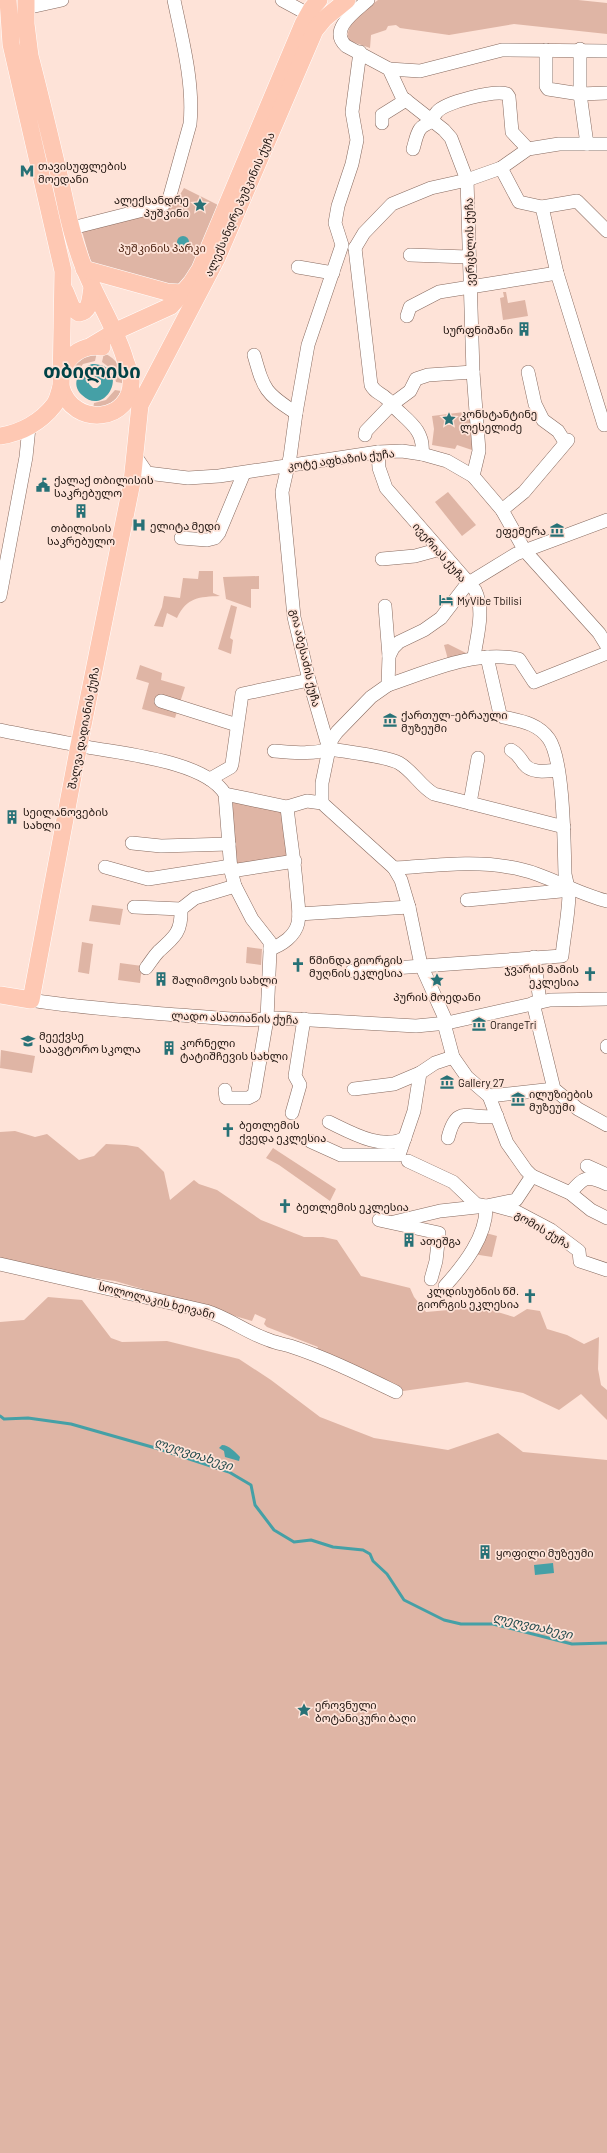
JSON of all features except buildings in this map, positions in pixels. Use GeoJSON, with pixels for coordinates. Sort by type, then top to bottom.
{"type":"FeatureCollection","features":[{"type":"Feature","properties":{"kind":"main road"},"geometry":{"type":"LineString","coordinates":[[0,436],[16,433],[29,427],[55,404],[61,387],[64,290],[63,271],[12,52],[9,30],[8,0]]}},
{"type":"Feature","properties":{"kind":"main road","name":"ალექსანდრე პუშკინის ქუჩა"},"geometry":{"type":"LineString","coordinates":[[183,293],[200,269],[308,14],[319,0]]}},
{"type":"Feature","properties":{"kind":"main road","name":"ალექსანდრე პუშკინის ქუჩა"},"geometry":{"type":"LineString","coordinates":[[136,437],[140,405],[217,258],[316,30],[324,18],[347,0]]}},
{"type":"Feature","properties":{"kind":"main road"},"geometry":{"type":"LineString","coordinates":[[26,4],[30,56],[72,228],[84,270],[92,288],[116,331],[131,380],[130,391],[125,400],[120,406],[106,415],[89,415],[81,413],[68,402],[61,387]]}},
{"type":"Feature","properties":{"kind":"main road"},"geometry":{"type":"LineString","coordinates":[[84,270],[167,292],[183,293]]}},
{"type":"Feature","properties":{"kind":"main road"},"geometry":{"type":"LineString","coordinates":[[64,290],[72,308],[79,313],[86,311],[92,288]]}},
{"type":"Feature","properties":{"kind":"main road"},"geometry":{"type":"LineString","coordinates":[[62,370],[74,354],[116,331],[171,306],[183,293]]}},
{"type":"Feature","properties":{"kind":"main road"},"geometry":{"type":"LineString","coordinates":[[91,346],[100,346],[115,351],[126,363]]}},
{"type":"Feature","properties":{"kind":"main road"},"geometry":{"type":"LineString","coordinates":[[125,400],[146,395]]}},
{"type":"Feature","properties":{"kind":"main road"},"geometry":{"type":"LineString","coordinates":[[125,400],[136,437],[136,457]]}},
{"type":"Feature","properties":{"kind":"main road","name":"შალვა დადიანის ქუჩა"},"geometry":{"type":"LineString","coordinates":[[31,1000],[79,745],[136,457]]}},
{"type":"Feature","properties":{"kind":"main road","name":"ლადო ასათიანის ქუჩა"},"geometry":{"type":"LineString","coordinates":[[0,995],[31,1000]]}},
{"type":"Feature","properties":{"kind":"street"},"geometry":{"type":"LineString","coordinates":[[26,4],[62,0]]}},
{"type":"Feature","properties":{"kind":"street"},"geometry":{"type":"LineString","coordinates":[[72,228],[163,205],[169,199],[190,124],[191,112],[185,56],[174,0]]}},
{"type":"Feature","properties":{"kind":"street"},"geometry":{"type":"LineString","coordinates":[[282,0],[308,14]]}},
{"type":"Feature","properties":{"kind":"street"},"geometry":{"type":"LineString","coordinates":[[368,0],[345,22],[340,32],[341,41],[346,46],[360,52],[389,69],[420,71],[502,50],[607,51]]}},
{"type":"Feature","properties":{"kind":"street"},"geometry":{"type":"LineString","coordinates":[[546,50],[546,86],[548,90],[580,94],[607,93]]}},
{"type":"Feature","properties":{"kind":"street"},"geometry":{"type":"LineString","coordinates":[[580,50],[580,94],[587,144]]}},
{"type":"Feature","properties":{"kind":"street"},"geometry":{"type":"LineString","coordinates":[[355,248],[342,245],[335,223],[338,206],[352,164],[357,140],[352,112],[360,52]]}},
{"type":"Feature","properties":{"kind":"street","name":"ვერცხლის ქუჩა"},"geometry":{"type":"LineString","coordinates":[[389,69],[402,97],[431,122],[444,130],[451,138],[467,180],[469,287],[479,451],[474,476]]}},
{"type":"Feature","properties":{"kind":"street"},"geometry":{"type":"LineString","coordinates":[[413,150],[419,130],[424,125],[431,122],[437,111],[467,99],[489,93],[507,94],[509,98],[512,132],[528,149]]}},
{"type":"Feature","properties":{"kind":"street"},"geometry":{"type":"LineString","coordinates":[[382,123],[382,115],[406,100]]}},
{"type":"Feature","properties":{"kind":"street"},"geometry":{"type":"LineString","coordinates":[[422,454],[424,446],[417,428],[391,405],[388,399],[374,392],[371,385],[355,248],[364,233],[392,204],[431,188],[467,180],[501,168],[528,149],[559,144],[607,144]]}},
{"type":"Feature","properties":{"kind":"street"},"geometry":{"type":"LineString","coordinates":[[501,168],[519,202],[542,207],[577,201],[607,231]]}},
{"type":"Feature","properties":{"kind":"street"},"geometry":{"type":"LineString","coordinates":[[542,207],[557,273],[603,425]]}},
{"type":"Feature","properties":{"kind":"street","name":"გია აბესაძის ქუჩა"},"geometry":{"type":"LineString","coordinates":[[322,803],[322,783],[329,749],[309,680],[294,617],[282,492],[288,465],[308,345],[342,245]]}},
{"type":"Feature","properties":{"kind":"street"},"geometry":{"type":"LineString","coordinates":[[410,255],[468,257]]}},
{"type":"Feature","properties":{"kind":"street"},"geometry":{"type":"LineString","coordinates":[[298,267],[333,273]]}},
{"type":"Feature","properties":{"kind":"street"},"geometry":{"type":"LineString","coordinates":[[407,316],[410,307],[426,297],[439,292],[557,273]]}},
{"type":"Feature","properties":{"kind":"street"},"geometry":{"type":"LineString","coordinates":[[254,355],[263,385],[269,394],[277,402],[296,413]]}},
{"type":"Feature","properties":{"kind":"street"},"geometry":{"type":"LineString","coordinates":[[365,435],[366,431],[391,405],[410,391],[416,379],[428,375],[473,372]]}},
{"type":"Feature","properties":{"kind":"street"},"geometry":{"type":"LineString","coordinates":[[502,510],[524,492],[566,441],[558,431],[543,420],[535,404],[528,372]]}},
{"type":"Feature","properties":{"kind":"street"},"geometry":{"type":"LineString","coordinates":[[0,596],[26,457],[29,427]]}},
{"type":"Feature","properties":{"kind":"street","name":"კოტე აფხაზის ქუჩა"},"geometry":{"type":"LineString","coordinates":[[136,457],[147,473],[188,478],[244,473],[378,452],[402,451],[422,454],[447,461],[474,476],[502,510],[525,551],[599,633],[607,646]]}},
{"type":"Feature","properties":{"kind":"street","name":"ივერიას ქუჩა"},"geometry":{"type":"LineString","coordinates":[[378,452],[379,468],[386,488],[437,550],[467,584],[475,590],[480,600],[480,657]]}},
{"type":"Feature","properties":{"kind":"street"},"geometry":{"type":"LineString","coordinates":[[181,538],[207,540],[215,538],[219,533],[244,473]]}},
{"type":"Feature","properties":{"kind":"street"},"geometry":{"type":"LineString","coordinates":[[390,656],[399,642],[424,630],[441,618],[467,584],[525,551],[607,520]]}},
{"type":"Feature","properties":{"kind":"street"},"geometry":{"type":"LineString","coordinates":[[382,559],[415,556],[437,550]]}},
{"type":"Feature","properties":{"kind":"street"},"geometry":{"type":"LineString","coordinates":[[385,606],[390,656],[388,685]]}},
{"type":"Feature","properties":{"kind":"street"},"geometry":{"type":"LineString","coordinates":[[329,749],[332,738],[337,732],[371,697],[388,685],[480,657],[519,659],[534,682],[607,653]]}},
{"type":"Feature","properties":{"kind":"street"},"geometry":{"type":"LineString","coordinates":[[352,971],[562,956],[569,890],[567,886],[564,827],[558,770],[553,746],[539,728],[528,723],[503,717],[500,714],[480,657]]}},
{"type":"Feature","properties":{"kind":"street"},"geometry":{"type":"LineString","coordinates":[[210,779],[231,767],[242,694],[309,680]]}},
{"type":"Feature","properties":{"kind":"street"},"geometry":{"type":"LineString","coordinates":[[161,701],[237,725]]}},
{"type":"Feature","properties":{"kind":"street"},"geometry":{"type":"LineString","coordinates":[[0,730],[175,764],[210,779],[220,785],[225,794],[231,868],[235,886],[252,919],[270,942],[267,1019],[254,1095],[248,1098],[226,1098],[225,1090]]}},
{"type":"Feature","properties":{"kind":"street"},"geometry":{"type":"LineString","coordinates":[[274,751],[299,753],[329,749],[398,763],[411,772],[428,790],[434,794],[564,827]]}},
{"type":"Feature","properties":{"kind":"street"},"geometry":{"type":"LineString","coordinates":[[511,750],[517,753],[528,768],[536,771],[558,770]]}},
{"type":"Feature","properties":{"kind":"street"},"geometry":{"type":"LineString","coordinates":[[470,802],[478,758]]}},
{"type":"Feature","properties":{"kind":"street"},"geometry":{"type":"LineString","coordinates":[[225,794],[287,807],[306,801],[322,803],[394,868],[405,890],[410,907],[421,965],[447,1023],[445,1027],[453,1057],[467,1077],[489,1096],[498,1116],[507,1143],[532,1176],[570,1193],[591,1210],[607,1218]]}},
{"type":"Feature","properties":{"kind":"street"},"geometry":{"type":"LineString","coordinates":[[270,949],[281,945],[289,938],[298,925],[299,914],[295,861],[287,807]]}},
{"type":"Feature","properties":{"kind":"street"},"geometry":{"type":"LineString","coordinates":[[132,843],[160,846],[229,844]]}},
{"type":"Feature","properties":{"kind":"street"},"geometry":{"type":"LineString","coordinates":[[105,867],[148,879],[295,861]]}},
{"type":"Feature","properties":{"kind":"street"},"geometry":{"type":"LineString","coordinates":[[394,868],[479,863],[510,867],[607,901]]}},
{"type":"Feature","properties":{"kind":"street"},"geometry":{"type":"LineString","coordinates":[[134,907],[181,909],[195,898],[235,886]]}},
{"type":"Feature","properties":{"kind":"street"},"geometry":{"type":"LineString","coordinates":[[467,900],[561,891],[567,886]]}},
{"type":"Feature","properties":{"kind":"street"},"geometry":{"type":"LineString","coordinates":[[299,914],[410,907]]}},
{"type":"Feature","properties":{"kind":"street"},"geometry":{"type":"LineString","coordinates":[[146,968],[158,952],[178,932],[180,926],[181,909]]}},
{"type":"Feature","properties":{"kind":"street"},"geometry":{"type":"LineString","coordinates":[[534,957],[536,1003],[554,1089],[578,1109],[607,1125]]}},
{"type":"Feature","properties":{"kind":"street","name":"ლადო ასათიანის ქუჩა"},"geometry":{"type":"LineString","coordinates":[[31,1000],[113,1010],[230,1019],[304,1019],[416,1026],[447,1023],[536,1003],[562,999],[607,1000]]}},
{"type":"Feature","properties":{"kind":"street"},"geometry":{"type":"LineString","coordinates":[[292,1113],[300,1085],[295,1076],[304,1019]]}},
{"type":"Feature","properties":{"kind":"street"},"geometry":{"type":"LineString","coordinates":[[354,1089],[394,1084],[420,1073],[435,1063],[453,1057]]}},
{"type":"Feature","properties":{"kind":"street"},"geometry":{"type":"LineString","coordinates":[[404,1158],[405,1138],[414,1111],[420,1073]]}},
{"type":"Feature","properties":{"kind":"street"},"geometry":{"type":"LineString","coordinates":[[489,1096],[554,1089]]}},
{"type":"Feature","properties":{"kind":"street"},"geometry":{"type":"LineString","coordinates":[[448,1138],[452,1123],[456,1117],[464,1115],[486,1117],[498,1116]]}},
{"type":"Feature","properties":{"kind":"street"},"geometry":{"type":"LineString","coordinates":[[329,1122],[369,1139],[398,1142],[405,1138]]}},
{"type":"Feature","properties":{"kind":"street"},"geometry":{"type":"LineString","coordinates":[[310,1141],[340,1154],[404,1158],[454,1182],[476,1204],[489,1205],[472,1252],[445,1286]]}},
{"type":"Feature","properties":{"kind":"street"},"geometry":{"type":"LineString","coordinates":[[587,1166],[607,1175]]}},
{"type":"Feature","properties":{"kind":"street","name":"გომის ქუჩა"},"geometry":{"type":"LineString","coordinates":[[431,1279],[436,1261],[439,1233],[387,1222],[440,1211],[516,1200],[532,1176]]}},
{"type":"Feature","properties":{"kind":"street"},"geometry":{"type":"LineString","coordinates":[[570,1193],[582,1180],[586,1178],[593,1178],[607,1184]]}},
{"type":"Feature","properties":{"kind":"street","name":"გომის ქუჩა"},"geometry":{"type":"LineString","coordinates":[[489,1205],[516,1211],[551,1230],[579,1251],[580,1261],[607,1270]]}},
{"type":"Feature","properties":{"kind":"street","name":"სოლოლაკის ხეივანი"},"geometry":{"type":"LineString","coordinates":[[0,1264],[148,1297],[225,1317],[242,1328],[359,1373],[396,1392]]}},
{"type":"Feature","properties":{"kind":"green space"},"geometry":{"type":"Polygon","coordinates":[[[378,0],[578,0],[607,3],[607,34],[514,24],[449,35],[400,28],[396,25],[388,26],[386,30],[371,35],[370,48],[350,41],[348,36],[352,24],[363,12],[378,0]]]}},
{"type":"Feature","properties":{"kind":"green space","name":"პუშკინის პარკი"},"geometry":{"type":"Polygon","coordinates":[[[184,188],[220,206],[192,275],[175,287],[91,263],[82,231],[171,204],[176,201],[184,188]]]}},
{"type":"Feature","properties":{"kind":"green space"},"geometry":{"type":"Polygon","coordinates":[[[503,292],[506,292],[508,303],[525,300],[528,316],[503,320],[500,298],[504,297],[503,292]]]}},
{"type":"Feature","properties":{"kind":"green space"},"geometry":{"type":"Polygon","coordinates":[[[97,352],[95,361],[83,364],[75,375],[71,374],[77,361],[97,352]]]}},
{"type":"Feature","properties":{"kind":"green space"},"geometry":{"type":"Polygon","coordinates":[[[104,353],[116,361],[120,369],[122,383],[116,382],[113,370],[102,362],[104,353]]]}},
{"type":"Feature","properties":{"kind":"green space"},"geometry":{"type":"Polygon","coordinates":[[[115,390],[121,391],[113,402],[93,409],[94,403],[106,400],[115,390]]]}},
{"type":"Feature","properties":{"kind":"green space"},"geometry":{"type":"Polygon","coordinates":[[[472,411],[475,451],[457,445],[455,449],[432,445],[434,429],[432,416],[472,411]]]}},
{"type":"Feature","properties":{"kind":"green space"},"geometry":{"type":"Polygon","coordinates":[[[448,492],[476,525],[462,536],[435,502],[448,492]]]}},
{"type":"Feature","properties":{"kind":"green space"},"geometry":{"type":"Polygon","coordinates":[[[199,571],[213,571],[213,593],[220,596],[200,598],[189,602],[177,618],[167,613],[163,627],[154,626],[162,607],[164,596],[180,598],[183,578],[198,579],[199,571]]]}},
{"type":"Feature","properties":{"kind":"green space"},"geometry":{"type":"Polygon","coordinates":[[[259,576],[259,589],[251,589],[251,608],[226,599],[223,577],[259,576]]]}},
{"type":"Feature","properties":{"kind":"green space"},"geometry":{"type":"Polygon","coordinates":[[[231,605],[237,607],[230,638],[233,640],[231,654],[218,649],[231,605]]]}},
{"type":"Feature","properties":{"kind":"green space"},"geometry":{"type":"Polygon","coordinates":[[[448,644],[472,656],[449,663],[444,645],[448,644]]]}},
{"type":"Feature","properties":{"kind":"green space"},"geometry":{"type":"Polygon","coordinates":[[[140,665],[162,673],[161,680],[185,687],[175,718],[142,709],[149,683],[136,679],[140,665]]]}},
{"type":"Feature","properties":{"kind":"green space"},"geometry":{"type":"Polygon","coordinates":[[[227,797],[285,809],[290,859],[233,868],[227,797]]]}},
{"type":"Feature","properties":{"kind":"green space"},"geometry":{"type":"Polygon","coordinates":[[[92,905],[123,909],[120,925],[89,921],[92,905]]]}},
{"type":"Feature","properties":{"kind":"green space"},"geometry":{"type":"Polygon","coordinates":[[[82,942],[93,944],[89,974],[78,972],[82,942]]]}},
{"type":"Feature","properties":{"kind":"green space"},"geometry":{"type":"Polygon","coordinates":[[[247,947],[262,949],[261,965],[246,963],[247,947]]]}},
{"type":"Feature","properties":{"kind":"green space"},"geometry":{"type":"Polygon","coordinates":[[[120,963],[142,966],[140,983],[118,980],[120,963]]]}},
{"type":"Feature","properties":{"kind":"green space"},"geometry":{"type":"Polygon","coordinates":[[[1,1050],[35,1056],[32,1073],[0,1068],[1,1050]]]}},
{"type":"Feature","properties":{"kind":"green space"},"geometry":{"type":"Polygon","coordinates":[[[15,1131],[35,1137],[47,1134],[79,1160],[94,1156],[106,1144],[138,1147],[164,1172],[170,1200],[194,1180],[199,1184],[217,1190],[261,1220],[304,1237],[323,1237],[337,1240],[361,1276],[410,1288],[414,1297],[426,1312],[460,1309],[491,1310],[514,1317],[527,1309],[540,1311],[547,1329],[567,1335],[584,1344],[599,1337],[598,1369],[601,1385],[607,1390],[607,1420],[581,1394],[559,1410],[523,1393],[467,1382],[396,1392],[315,1355],[318,1347],[267,1327],[264,1324],[266,1319],[255,1314],[252,1321],[115,1281],[0,1264],[0,1132],[15,1131]]]}},
{"type":"Feature","properties":{"kind":"green space"},"geometry":{"type":"Polygon","coordinates":[[[273,1148],[336,1189],[330,1201],[279,1165],[266,1158],[273,1148]]]}},
{"type":"Feature","properties":{"kind":"green space"},"geometry":{"type":"Polygon","coordinates":[[[482,1232],[497,1236],[492,1257],[473,1254],[482,1232]]]}},
{"type":"Feature","properties":{"kind":"green space","name":"ეროვნული ბოტანიკური ბაღი"},"geometry":{"type":"Polygon","coordinates":[[[48,1297],[82,1300],[111,1338],[122,1342],[167,1341],[239,1359],[271,1380],[320,1417],[374,1438],[448,1450],[498,1433],[523,1452],[607,1460],[607,2153],[0,2153],[0,1322],[24,1320],[48,1297]]]}},
{"type":"Feature","properties":{"kind":"water"},"geometry":{"type":"Polygon","coordinates":[[[181,236],[185,236],[189,242],[185,248],[181,248],[177,244],[177,240],[181,236]]]}},
{"type":"Feature","properties":{"kind":"water"},"geometry":{"type":"Polygon","coordinates":[[[92,364],[104,366],[111,372],[113,380],[111,388],[107,396],[100,400],[91,401],[78,391],[76,382],[80,373],[87,366],[92,364]],[[94,376],[89,380],[89,384],[93,388],[97,388],[101,384],[101,380],[94,376]]]}},
{"type":"Feature","properties":{"kind":"water"},"geometry":{"type":"Polygon","coordinates":[[[222,1445],[229,1447],[234,1451],[240,1457],[239,1461],[225,1457],[224,1451],[219,1448],[222,1445]]]}},
{"type":"Feature","properties":{"kind":"water"},"geometry":{"type":"Polygon","coordinates":[[[553,1563],[554,1573],[535,1575],[534,1565],[553,1563]]]}},
{"type":"Feature","properties":{"kind":"waterway","name":"ლეღვთახევი"},"geometry":{"type":"LineString","coordinates":[[0,1416],[4,1419],[28,1418],[71,1424],[159,1449],[229,1472],[251,1485],[255,1505],[274,1530],[294,1542],[311,1540],[333,1547],[363,1550],[370,1554],[373,1561],[387,1574],[404,1600],[444,1620],[461,1624],[493,1624],[572,1644],[607,1643]]}},
{"type":"Feature","properties":{"kind":"place","name":"თავისუფლების მოედანი"},"geometry":{"type":"Point","coordinates":[27,171]}},
{"type":"Feature","properties":{"kind":"place","name":"ალექსანდრე პუშკინი"},"geometry":{"type":"Point","coordinates":[200,205]}},
{"type":"Feature","properties":{"kind":"place","name":"სურფნიშანი"},"geometry":{"type":"Point","coordinates":[524,329]}},
{"type":"Feature","properties":{"kind":"place","name":"კონსტანტინე ლესელიძე"},"geometry":{"type":"Point","coordinates":[449,419]}},
{"type":"Feature","properties":{"kind":"place","name":"ქალაქ თბილისის საკრებულო"},"geometry":{"type":"Point","coordinates":[43,485]}},
{"type":"Feature","properties":{"kind":"place","name":"თბილისის საკრებულო"},"geometry":{"type":"Point","coordinates":[81,511]}},
{"type":"Feature","properties":{"kind":"place","name":"ელიტა მედი"},"geometry":{"type":"Point","coordinates":[139,525]}},
{"type":"Feature","properties":{"kind":"place","name":"ეფემერა"},"geometry":{"type":"Point","coordinates":[557,530]}},
{"type":"Feature","properties":{"kind":"place","name":"MyVibe Tbilisi"},"geometry":{"type":"Point","coordinates":[446,600]}},
{"type":"Feature","properties":{"kind":"place","name":"ქართულ-ებრაული მუზეუმი"},"geometry":{"type":"Point","coordinates":[390,720]}},
{"type":"Feature","properties":{"kind":"place","name":"სეილანოვების სახლი"},"geometry":{"type":"Point","coordinates":[12,817]}},
{"type":"Feature","properties":{"kind":"place","name":"წმინდა გიორგის მუღნის ეკლესია"},"geometry":{"type":"Point","coordinates":[298,965]}},
{"type":"Feature","properties":{"kind":"place","name":"ჯვარის მამის ეკლესია"},"geometry":{"type":"Point","coordinates":[590,974]}},
{"type":"Feature","properties":{"kind":"place","name":"შალიმოვის სახლი"},"geometry":{"type":"Point","coordinates":[161,979]}},
{"type":"Feature","properties":{"kind":"place","name":"პურის მოედანი"},"geometry":{"type":"Point","coordinates":[437,980]}},
{"type":"Feature","properties":{"kind":"place","name":"OrangeTri"},"geometry":{"type":"Point","coordinates":[479,1024]}},
{"type":"Feature","properties":{"kind":"place","name":"მეექვსე საავტორო სკოლა"},"geometry":{"type":"Point","coordinates":[28,1041]}},
{"type":"Feature","properties":{"kind":"place","name":"კორნელი ტატიშჩევის სახლი"},"geometry":{"type":"Point","coordinates":[169,1048]}},
{"type":"Feature","properties":{"kind":"place","name":"Gallery 27"},"geometry":{"type":"Point","coordinates":[447,1082]}},
{"type":"Feature","properties":{"kind":"place","name":"ილუზიების მუზეუმი"},"geometry":{"type":"Point","coordinates":[518,1099]}},
{"type":"Feature","properties":{"kind":"place","name":"ბეთლემის ქვედა ეკლესია"},"geometry":{"type":"Point","coordinates":[228,1130]}},
{"type":"Feature","properties":{"kind":"place","name":"ბეთლემის ეკლესია"},"geometry":{"type":"Point","coordinates":[285,1206]}},
{"type":"Feature","properties":{"kind":"place","name":"ათეშგა"},"geometry":{"type":"Point","coordinates":[409,1240]}},
{"type":"Feature","properties":{"kind":"place","name":"კლდისუბნის წმ. გიორგის ეკლესია"},"geometry":{"type":"Point","coordinates":[530,1296]}},
{"type":"Feature","properties":{"kind":"place","name":"ყოფილი მუზეუმი"},"geometry":{"type":"Point","coordinates":[485,1552]}},
{"type":"Feature","properties":{"kind":"place","name":"ეროვნული ბოტანიკური ბაღი"},"geometry":{"type":"Point","coordinates":[304,1710]}},
{"type":"Feature","properties":{"kind":"district","name":"თბილისი"},"geometry":{"type":"Point","coordinates":[92,370]}}]}
